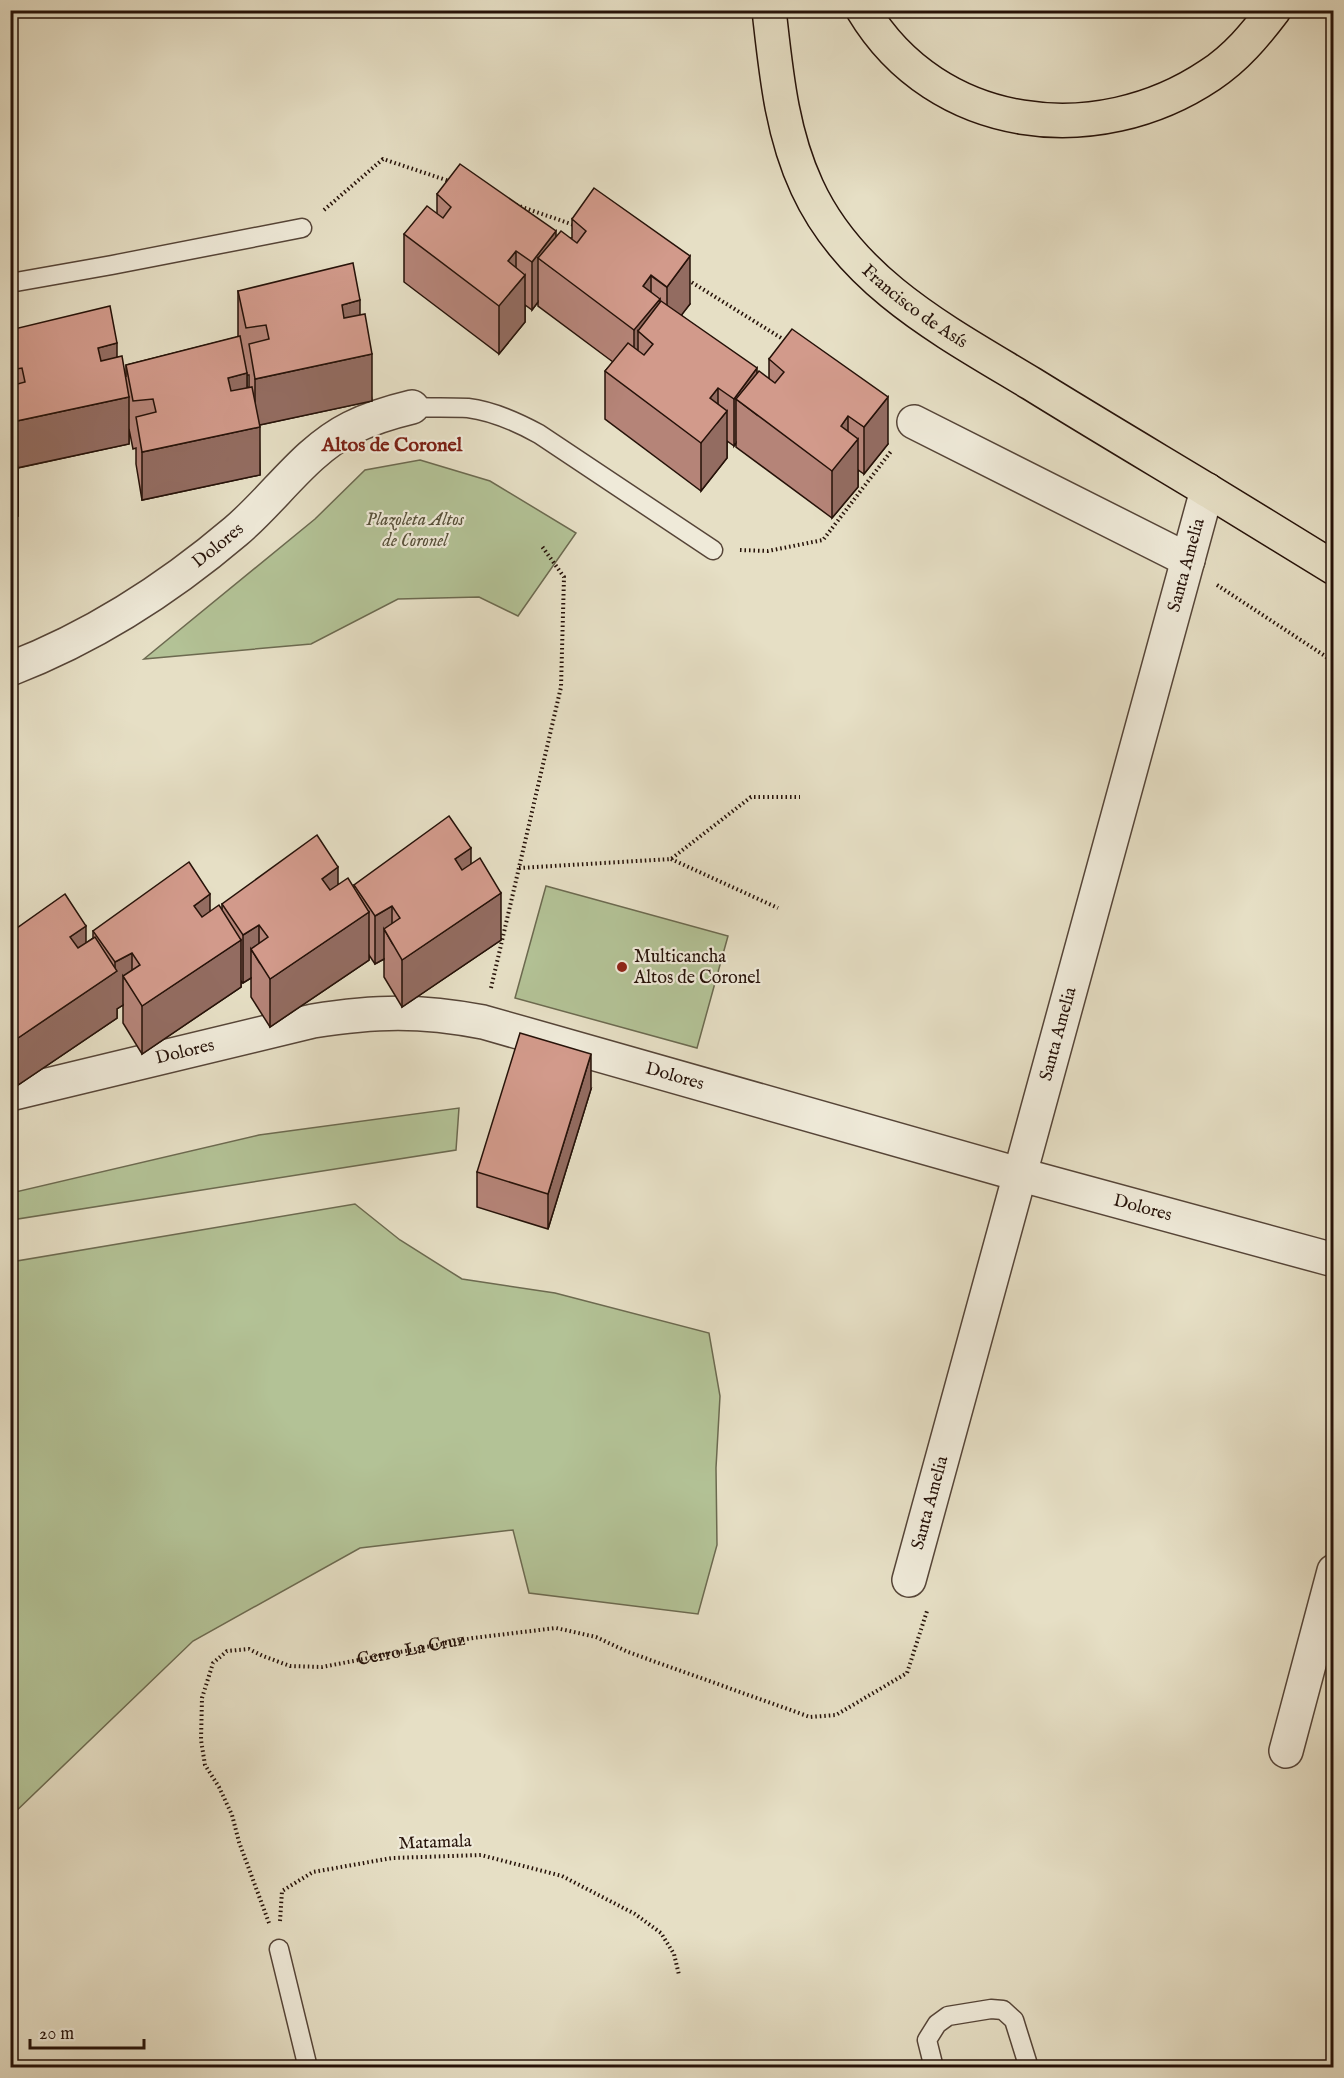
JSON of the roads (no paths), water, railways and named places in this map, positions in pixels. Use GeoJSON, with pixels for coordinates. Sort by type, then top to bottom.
{"type":"FeatureCollection","features":[{"type":"Feature","properties":{"kind":"main road","name":"Francisco de Asís"},"geometry":{"type":"LineString","coordinates":[[769,10],[783,116],[793,153],[807,188],[825,222],[868,272],[916,313],[1334,568]]}},
{"type":"Feature","properties":{"kind":"main road"},"geometry":{"type":"LineString","coordinates":[[863,10],[889,45],[910,66],[951,94],[1006,115],[1060,121],[1096,119],[1128,113],[1186,90],[1235,56],[1274,10]]}},
{"type":"Feature","properties":{"kind":"street","name":"Dolores"},"geometry":{"type":"LineString","coordinates":[[10,669],[64,645],[156,593],[238,530],[306,462],[336,436],[381,415],[412,407]]}},
{"type":"Feature","properties":{"kind":"street"},"geometry":{"type":"LineString","coordinates":[[914,422],[1188,560]]}},
{"type":"Feature","properties":{"kind":"street","name":"Santa Amelia"},"geometry":{"type":"LineString","coordinates":[[909,1580],[1018,1174],[1207,490]]}},
{"type":"Feature","properties":{"kind":"street","name":"Dolores"},"geometry":{"type":"LineString","coordinates":[[10,1094],[313,1021],[356,1014],[400,1012],[442,1014],[483,1022],[1018,1174],[1334,1260]]}},
{"type":"Feature","properties":{"kind":"street"},"geometry":{"type":"LineString","coordinates":[[1286,1751],[1334,1571]]}},
{"type":"Feature","properties":{"kind":"lane"},"geometry":{"type":"LineString","coordinates":[[10,283],[112,266],[302,228]]}},
{"type":"Feature","properties":{"kind":"lane"},"geometry":{"type":"LineString","coordinates":[[412,407],[469,408],[522,425],[713,550]]}},
{"type":"Feature","properties":{"kind":"lane"},"geometry":{"type":"LineString","coordinates":[[279,1949],[308,2067]]}},
{"type":"Feature","properties":{"kind":"lane"},"geometry":{"type":"LineString","coordinates":[[934,2067],[927,2040],[937,2024],[948,2016],[991,2009],[1003,2010],[1014,2020],[1029,2067]]}},
{"type":"Feature","properties":{"kind":"place","name":"Multicancha Altos de Coronel"},"geometry":{"type":"Point","coordinates":[622,967]}},
{"type":"Feature","properties":{"kind":"district","name":"Altos de Coronel"},"geometry":{"type":"Point","coordinates":[392,445]}},
{"type":"Feature","properties":{"kind":"park label","name":"Plazoleta Altos de Coronel"},"geometry":{"type":"Point","coordinates":[415,530]}}]}
